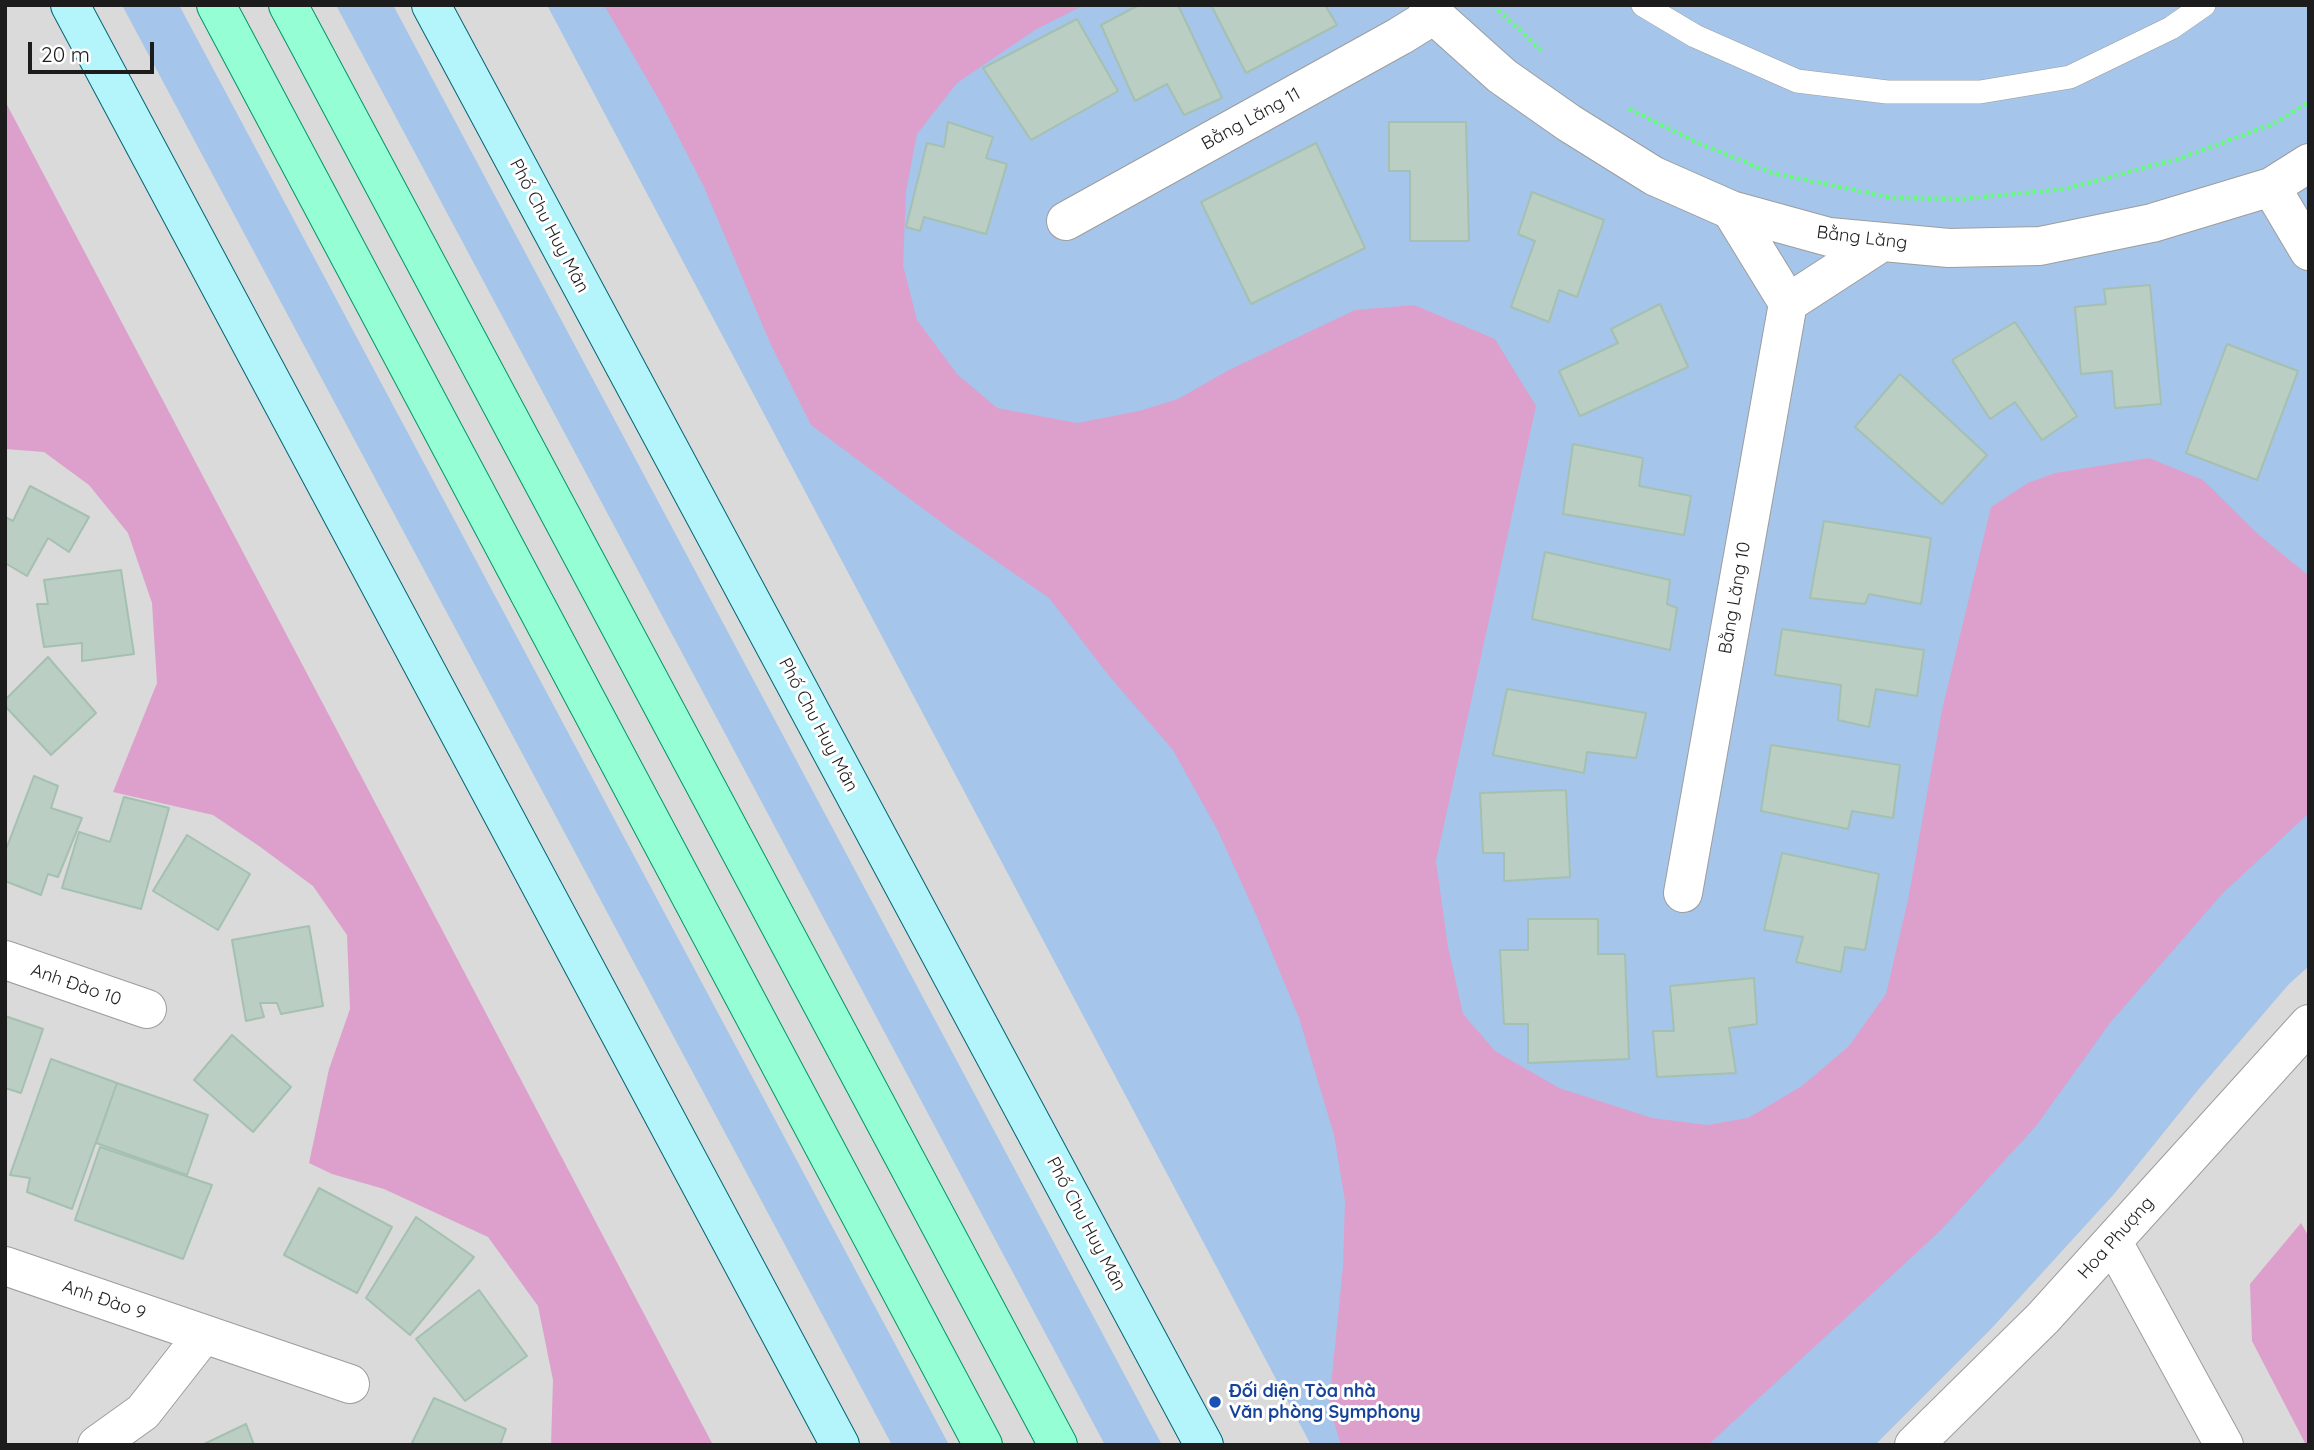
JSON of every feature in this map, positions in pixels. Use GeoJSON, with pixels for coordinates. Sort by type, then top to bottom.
{"type":"FeatureCollection","features":[{"type":"Feature","properties":{"kind":"main road"},"geometry":{"type":"LineString","coordinates":[[70,5],[839,1445]]}},
{"type":"Feature","properties":{"kind":"main road"},"geometry":{"type":"LineString","coordinates":[[216,5],[983,1445]]}},
{"type":"Feature","properties":{"kind":"main road"},"geometry":{"type":"LineString","coordinates":[[288,5],[1058,1445]]}},
{"type":"Feature","properties":{"kind":"main road","name":"Phố Chu Huy Mân"},"geometry":{"type":"LineString","coordinates":[[431,5],[1204,1445]]}},
{"type":"Feature","properties":{"kind":"street","name":"Bằng Lăng"},"geometry":{"type":"LineString","coordinates":[[1431,10],[1502,76],[1569,123],[1654,176],[1731,210],[1829,237],[1950,248],[2040,246],[2152,223],[2272,187],[2309,163]]}},
{"type":"Feature","properties":{"kind":"street","name":"Bằng Lăng 11"},"geometry":{"type":"LineString","coordinates":[[1066,221],[1400,36],[1431,10]]}},
{"type":"Feature","properties":{"kind":"street"},"geometry":{"type":"LineString","coordinates":[[2272,187],[2309,251]]}},
{"type":"Feature","properties":{"kind":"street"},"geometry":{"type":"LineString","coordinates":[[1731,210],[1788,303],[1882,242]]}},
{"type":"Feature","properties":{"kind":"street","name":"Bằng Lăng 10"},"geometry":{"type":"LineString","coordinates":[[1683,893],[1788,303]]}},
{"type":"Feature","properties":{"kind":"street","name":"Anh Đào 10"},"geometry":{"type":"LineString","coordinates":[[5,960],[147,1009]]}},
{"type":"Feature","properties":{"kind":"street","name":"Hoa Phượng"},"geometry":{"type":"LineString","coordinates":[[1914,1445],[2043,1318],[2309,1024]]}},
{"type":"Feature","properties":{"kind":"street"},"geometry":{"type":"LineString","coordinates":[[2113,1242],[2224,1445]]}},
{"type":"Feature","properties":{"kind":"street","name":"Anh Đào 9"},"geometry":{"type":"LineString","coordinates":[[5,1266],[350,1384]]}},
{"type":"Feature","properties":{"kind":"street"},"geometry":{"type":"LineString","coordinates":[[97,1445],[143,1412],[204,1334]]}},
{"type":"Feature","properties":{"kind":"lane"},"geometry":{"type":"LineString","coordinates":[[1643,5],[1695,36],[1797,81],[1887,92],[1980,92],[2070,77],[2171,28],[2204,5]]}},
{"type":"Feature","properties":{"kind":"path"},"geometry":{"type":"LineString","coordinates":[[1493,5],[1549,58]]}},
{"type":"Feature","properties":{"kind":"path"},"geometry":{"type":"LineString","coordinates":[[1629,109],[1698,143],[1772,173],[1892,198],[1962,199],[2065,189],[2181,158],[2273,124],[2309,102]]}},
{"type":"Feature","properties":{"kind":"shaded area"},"geometry":{"type":"Polygon","coordinates":[[[5,5],[2309,5],[2309,1445],[5,1445],[5,5]]]}},
{"type":"Feature","properties":{"kind":"shaded area"},"geometry":{"type":"Polygon","coordinates":[[[122,5],[179,5],[949,1445],[892,1445],[122,5]]]}},
{"type":"Feature","properties":{"kind":"shaded area"},"geometry":{"type":"Polygon","coordinates":[[[336,5],[393,5],[1162,1445],[1105,1445],[336,5]]]}},
{"type":"Feature","properties":{"kind":"shaded area"},"geometry":{"type":"Polygon","coordinates":[[[547,5],[2309,5],[2309,966],[2289,984],[2198,1090],[2114,1194],[1990,1330],[1875,1445],[1311,1445],[547,5]]]}},
{"type":"Feature","properties":{"kind":"shaded area"},"geometry":{"type":"Polygon","coordinates":[[[604,5],[1084,5],[1035,30],[957,83],[917,134],[906,191],[903,265],[917,320],[957,374],[997,408],[1077,423],[1139,411],[1178,399],[1227,371],[1355,310],[1414,305],[1495,339],[1536,406],[1436,861],[1448,947],[1463,1014],[1495,1051],[1559,1088],[1652,1118],[1707,1125],[1748,1118],[1802,1086],[1849,1046],[1886,994],[1908,900],[1942,710],[1991,507],[2028,483],[2055,473],[2149,458],[2203,480],[2259,535],[2309,576],[2309,813],[2222,894],[2110,1023],[2036,1126],[1940,1231],[1708,1445],[1341,1445],[1329,1406],[1343,1266],[1345,1201],[1334,1135],[1299,1018],[1218,831],[1173,750],[1110,677],[1049,598],[949,528],[811,425],[771,345],[704,187],[662,105],[604,5]]]}},
{"type":"Feature","properties":{"kind":"shaded area"},"geometry":{"type":"Polygon","coordinates":[[[5,101],[713,1445],[551,1445],[553,1380],[538,1306],[488,1237],[384,1189],[332,1174],[309,1163],[329,1069],[350,1009],[347,935],[313,886],[213,815],[113,792],[157,683],[152,603],[128,533],[89,485],[44,452],[5,449],[5,101]]]}},
{"type":"Feature","properties":{"kind":"shaded area"},"geometry":{"type":"Polygon","coordinates":[[[2301,1223],[2309,1237],[2309,1445],[2306,1445],[2252,1341],[2250,1284],[2301,1223]]]}},
{"type":"Feature","properties":{"kind":"building"},"geometry":{"type":"Polygon","coordinates":[[[1139,5],[1178,5],[1222,98],[1184,115],[1167,84],[1135,101],[1101,25],[1139,5]]]}},
{"type":"Feature","properties":{"kind":"building"},"geometry":{"type":"Polygon","coordinates":[[[1211,5],[1325,5],[1337,25],[1246,73],[1211,5]]]}},
{"type":"Feature","properties":{"kind":"building"},"geometry":{"type":"Polygon","coordinates":[[[1077,19],[1118,91],[1031,140],[983,68],[1077,19]]]}},
{"type":"Feature","properties":{"kind":"building"},"geometry":{"type":"Polygon","coordinates":[[[948,122],[993,137],[986,158],[1007,164],[986,234],[924,217],[920,231],[906,227],[927,143],[944,147],[948,122]]]}},
{"type":"Feature","properties":{"kind":"building"},"geometry":{"type":"Polygon","coordinates":[[[1389,122],[1466,122],[1469,241],[1410,241],[1410,171],[1389,171],[1389,122]]]}},
{"type":"Feature","properties":{"kind":"building"},"geometry":{"type":"Polygon","coordinates":[[[1316,143],[1365,248],[1251,304],[1201,202],[1316,143]]]}},
{"type":"Feature","properties":{"kind":"building"},"geometry":{"type":"Polygon","coordinates":[[[1532,192],[1604,220],[1577,297],[1559,290],[1549,322],[1511,307],[1535,241],[1518,234],[1532,192]]]}},
{"type":"Feature","properties":{"kind":"building"},"geometry":{"type":"Polygon","coordinates":[[[2150,285],[2161,404],[2115,408],[2112,371],[2081,374],[2075,307],[2106,304],[2104,289],[2150,285]]]}},
{"type":"Feature","properties":{"kind":"building"},"geometry":{"type":"Polygon","coordinates":[[[1660,304],[1688,367],[1580,416],[1559,371],[1618,343],[1611,329],[1660,304]]]}},
{"type":"Feature","properties":{"kind":"building"},"geometry":{"type":"Polygon","coordinates":[[[2015,322],[2077,416],[2042,440],[2015,402],[1990,419],[1952,360],[2015,322]]]}},
{"type":"Feature","properties":{"kind":"building"},"geometry":{"type":"Polygon","coordinates":[[[2227,344],[2298,371],[2257,480],[2186,453],[2227,344]]]}},
{"type":"Feature","properties":{"kind":"building"},"geometry":{"type":"Polygon","coordinates":[[[1900,374],[1987,455],[1942,504],[1855,427],[1900,374]]]}},
{"type":"Feature","properties":{"kind":"building"},"geometry":{"type":"Polygon","coordinates":[[[1573,444],[1643,458],[1639,486],[1691,496],[1684,535],[1563,514],[1573,444]]]}},
{"type":"Feature","properties":{"kind":"building"},"geometry":{"type":"Polygon","coordinates":[[[30,486],[89,517],[69,552],[48,538],[27,576],[5,563],[5,517],[13,521],[30,486]]]}},
{"type":"Feature","properties":{"kind":"building"},"geometry":{"type":"Polygon","coordinates":[[[1824,521],[1931,538],[1921,604],[1869,594],[1865,604],[1810,598],[1824,521]]]}},
{"type":"Feature","properties":{"kind":"building"},"geometry":{"type":"Polygon","coordinates":[[[1545,552],[1670,580],[1667,604],[1677,608],[1670,650],[1532,619],[1545,552]]]}},
{"type":"Feature","properties":{"kind":"building"},"geometry":{"type":"Polygon","coordinates":[[[121,570],[134,654],[82,661],[82,643],[44,647],[37,604],[48,604],[44,580],[121,570]]]}},
{"type":"Feature","properties":{"kind":"building"},"geometry":{"type":"Polygon","coordinates":[[[1782,629],[1924,650],[1917,696],[1876,689],[1869,727],[1838,720],[1841,685],[1775,675],[1782,629]]]}},
{"type":"Feature","properties":{"kind":"building"},"geometry":{"type":"Polygon","coordinates":[[[48,657],[96,713],[51,755],[5,706],[5,700],[48,657]]]}},
{"type":"Feature","properties":{"kind":"building"},"geometry":{"type":"Polygon","coordinates":[[[1507,689],[1646,713],[1636,758],[1587,752],[1584,773],[1493,755],[1507,689]]]}},
{"type":"Feature","properties":{"kind":"building"},"geometry":{"type":"Polygon","coordinates":[[[1771,745],[1900,765],[1893,818],[1852,811],[1848,829],[1761,811],[1771,745]]]}},
{"type":"Feature","properties":{"kind":"building"},"geometry":{"type":"Polygon","coordinates":[[[34,776],[58,786],[51,808],[82,818],[58,877],[48,874],[41,895],[5,881],[5,852],[34,776]]]}},
{"type":"Feature","properties":{"kind":"building"},"geometry":{"type":"Polygon","coordinates":[[[1566,790],[1570,877],[1504,881],[1504,853],[1483,853],[1480,793],[1566,790]]]}},
{"type":"Feature","properties":{"kind":"building"},"geometry":{"type":"Polygon","coordinates":[[[124,797],[169,808],[141,909],[62,888],[79,832],[110,842],[124,797]]]}},
{"type":"Feature","properties":{"kind":"building"},"geometry":{"type":"Polygon","coordinates":[[[187,835],[250,874],[218,930],[153,891],[187,835]]]}},
{"type":"Feature","properties":{"kind":"building"},"geometry":{"type":"Polygon","coordinates":[[[1782,853],[1879,874],[1865,950],[1845,947],[1841,972],[1796,962],[1803,937],[1764,930],[1782,853]]]}},
{"type":"Feature","properties":{"kind":"building"},"geometry":{"type":"Polygon","coordinates":[[[1528,919],[1598,919],[1598,954],[1625,954],[1629,1059],[1528,1063],[1528,1024],[1504,1024],[1500,950],[1528,950],[1528,919]]]}},
{"type":"Feature","properties":{"kind":"building"},"geometry":{"type":"Polygon","coordinates":[[[309,926],[323,1006],[281,1014],[277,1003],[260,1003],[264,1017],[246,1021],[232,940],[309,926]]]}},
{"type":"Feature","properties":{"kind":"building"},"geometry":{"type":"Polygon","coordinates":[[[1754,978],[1757,1024],[1729,1028],[1736,1073],[1657,1077],[1653,1031],[1674,1031],[1670,986],[1754,978]]]}},
{"type":"Feature","properties":{"kind":"building"},"geometry":{"type":"Polygon","coordinates":[[[5,1016],[43,1029],[21,1093],[5,1088],[5,1016]]]}},
{"type":"Feature","properties":{"kind":"building"},"geometry":{"type":"Polygon","coordinates":[[[232,1035],[291,1087],[253,1132],[194,1080],[232,1035]]]}},
{"type":"Feature","properties":{"kind":"building"},"geometry":{"type":"Polygon","coordinates":[[[51,1059],[117,1083],[72,1209],[27,1192],[30,1178],[10,1175],[51,1059]]]}},
{"type":"Feature","properties":{"kind":"building"},"geometry":{"type":"Polygon","coordinates":[[[117,1083],[208,1115],[187,1175],[96,1143],[117,1083]]]}},
{"type":"Feature","properties":{"kind":"building"},"geometry":{"type":"Polygon","coordinates":[[[100,1147],[212,1185],[183,1259],[75,1220],[100,1147]]]}},
{"type":"Feature","properties":{"kind":"building"},"geometry":{"type":"Polygon","coordinates":[[[319,1188],[392,1227],[357,1293],[284,1255],[319,1188]]]}},
{"type":"Feature","properties":{"kind":"building"},"geometry":{"type":"Polygon","coordinates":[[[416,1217],[474,1257],[410,1335],[366,1298],[416,1217]]]}},
{"type":"Feature","properties":{"kind":"building"},"geometry":{"type":"Polygon","coordinates":[[[479,1290],[527,1356],[465,1401],[416,1339],[479,1290]]]}},
{"type":"Feature","properties":{"kind":"building"},"geometry":{"type":"Polygon","coordinates":[[[434,1398],[506,1429],[500,1445],[411,1445],[434,1398]]]}},
{"type":"Feature","properties":{"kind":"building"},"geometry":{"type":"Polygon","coordinates":[[[246,1424],[254,1445],[202,1445],[246,1424]]]}},
{"type":"Feature","properties":{"kind":"place","name":"Đối diện Tòa nhà Văn phòng Symphony"},"geometry":{"type":"Point","coordinates":[1215,1402]}}]}
